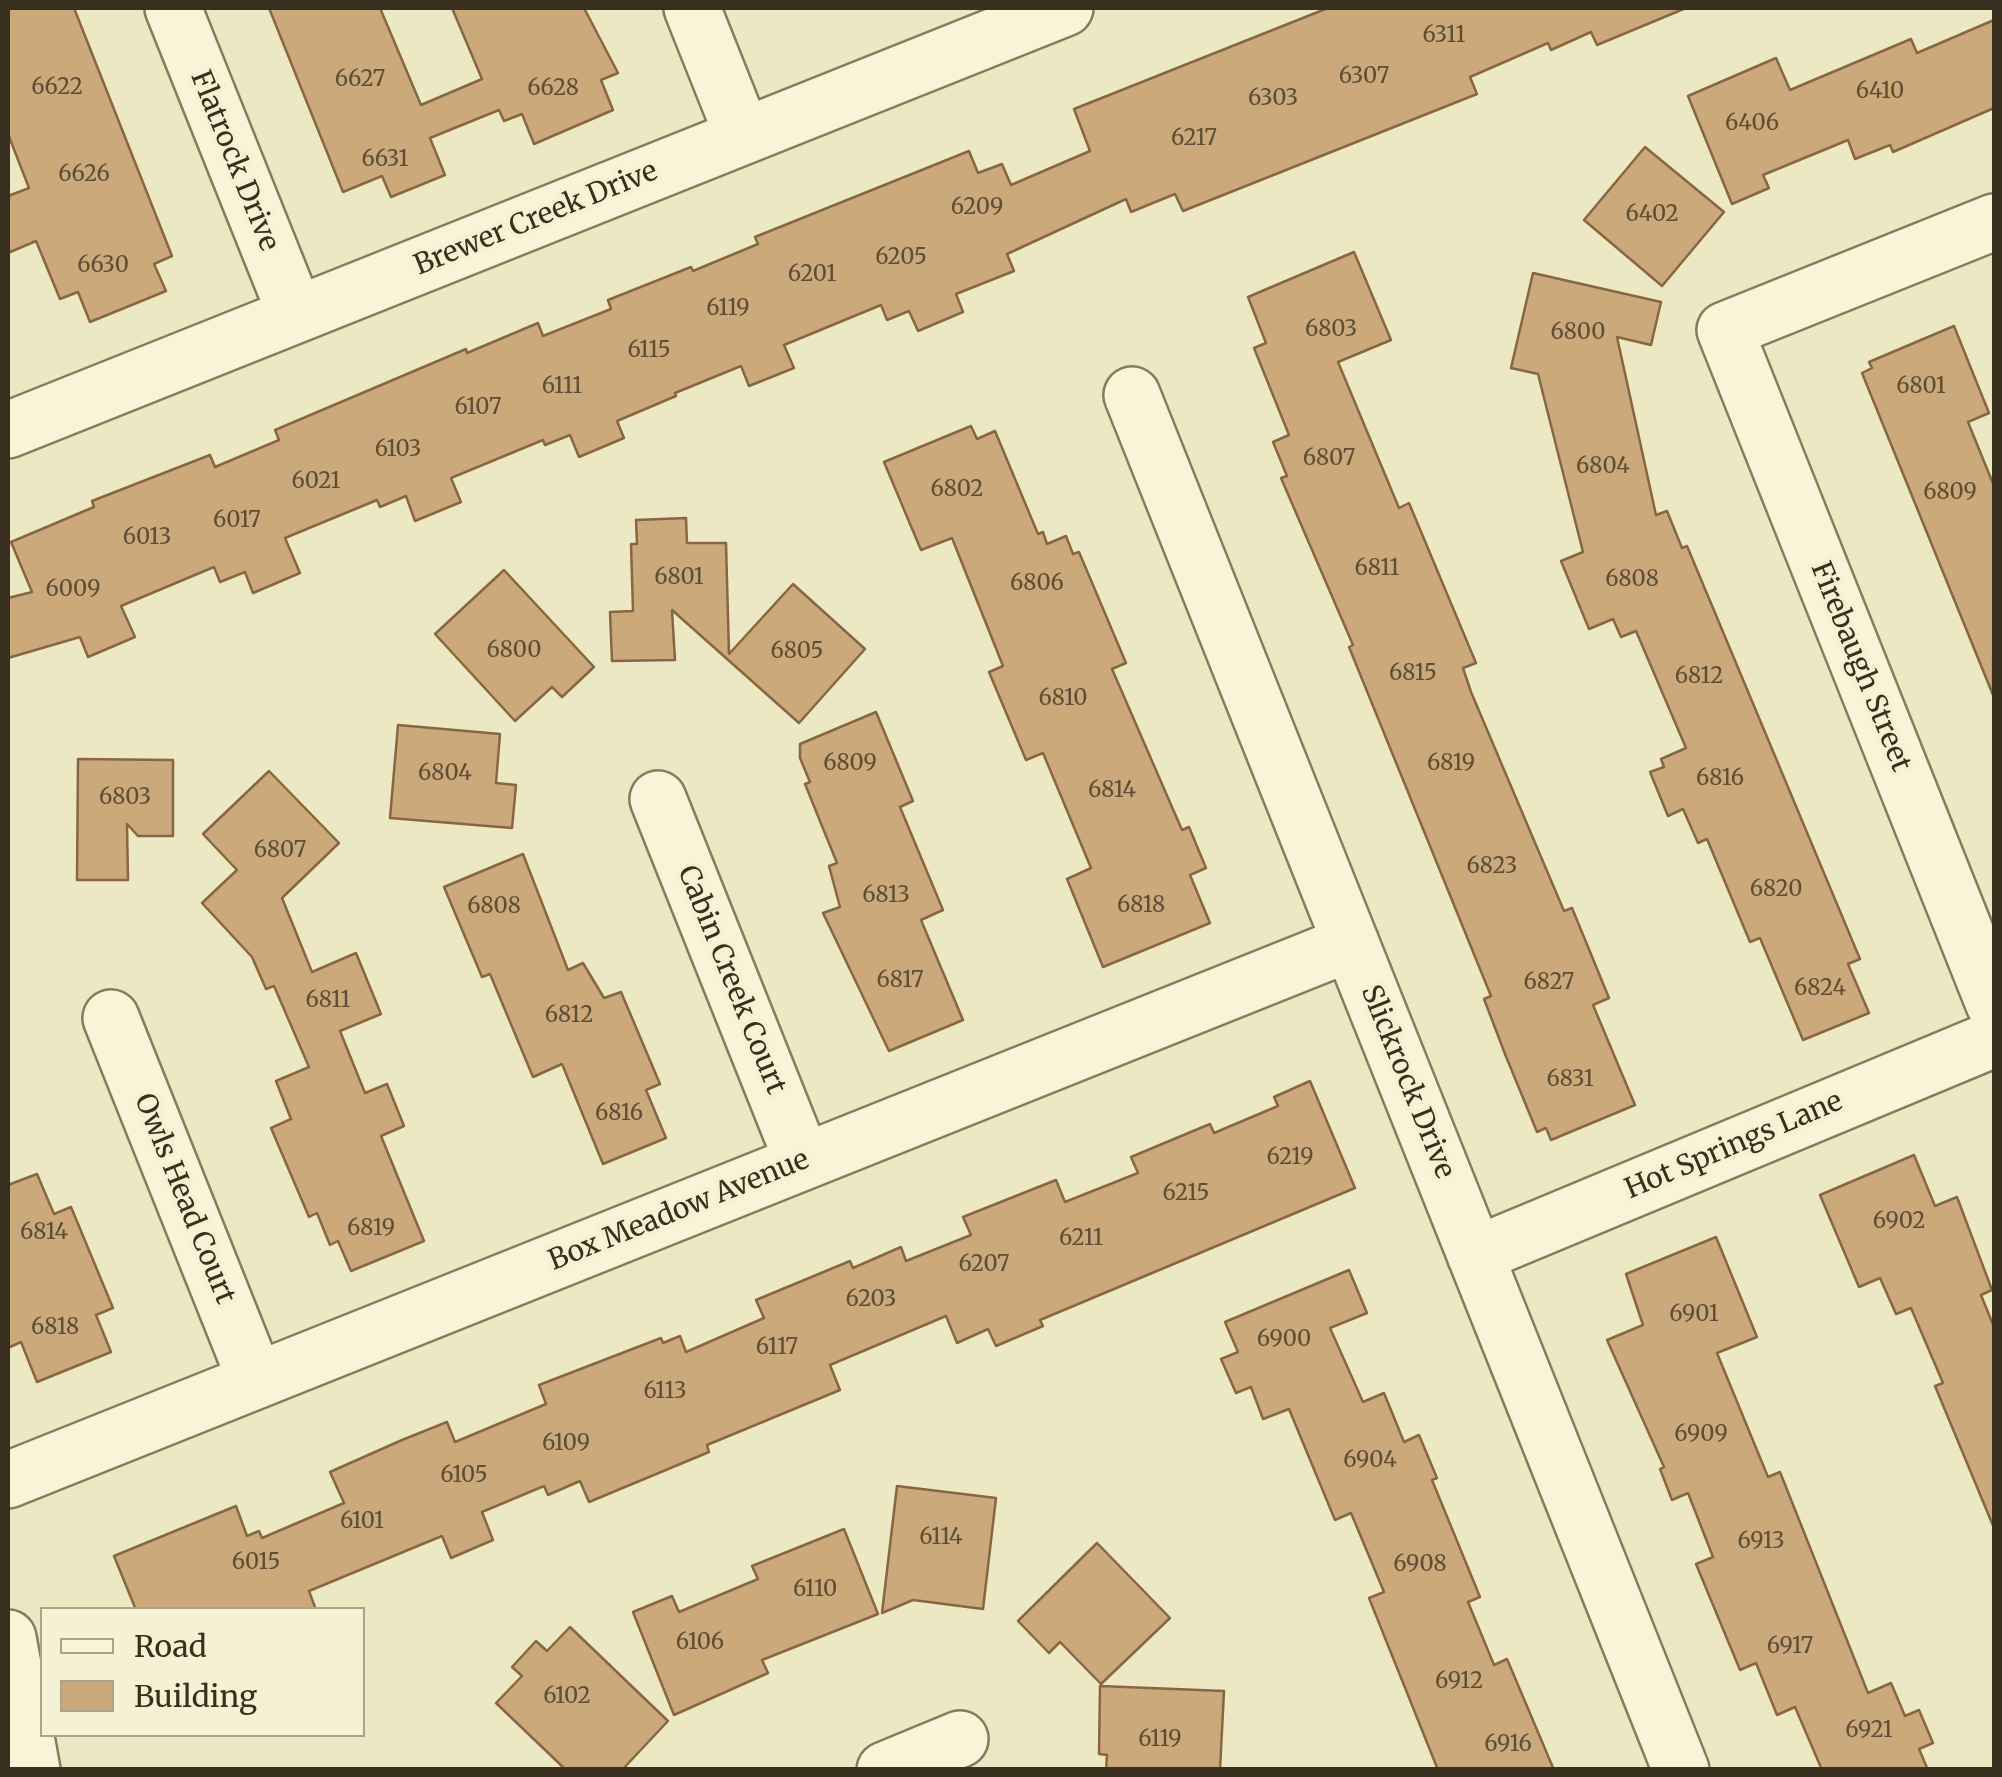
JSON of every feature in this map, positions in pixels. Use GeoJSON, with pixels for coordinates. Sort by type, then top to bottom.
{"type":"FeatureCollection","features":[{"type":"Feature","properties":{"kind":"street","name":"Flatrock Drive"},"geometry":{"type":"LineString","coordinates":[[173,8],[296,315]]}},
{"type":"Feature","properties":{"kind":"street"},"geometry":{"type":"LineString","coordinates":[[692,8],[744,136]]}},
{"type":"Feature","properties":{"kind":"street","name":"Brewer Creek Drive"},"geometry":{"type":"LineString","coordinates":[[8,430],[1065,8]]}},
{"type":"Feature","properties":{"kind":"street","name":"Firebaugh Street"},"geometry":{"type":"LineString","coordinates":[[1994,222],[1725,330],[1994,1004]]}},
{"type":"Feature","properties":{"kind":"street","name":"Slickrock Drive"},"geometry":{"type":"LineString","coordinates":[[1132,395],[1681,1770]]}},
{"type":"Feature","properties":{"kind":"street","name":"Cabin Creek Court"},"geometry":{"type":"LineString","coordinates":[[658,799],[804,1162]]}},
{"type":"Feature","properties":{"kind":"street","name":"Box Meadow Avenue"},"geometry":{"type":"LineString","coordinates":[[8,1480],[1351,943]]}},
{"type":"Feature","properties":{"kind":"street","name":"Owls Head Court"},"geometry":{"type":"LineString","coordinates":[[111,1018],[256,1381]]}},
{"type":"Feature","properties":{"kind":"street","name":"Hot Springs Lane"},"geometry":{"type":"LineString","coordinates":[[1476,1255],[1994,1040]]}},
{"type":"Feature","properties":{"kind":"street"},"geometry":{"type":"LineString","coordinates":[[8,1638],[32,1770]]}},
{"type":"Feature","properties":{"kind":"street"},"geometry":{"type":"LineString","coordinates":[[886,1770],[960,1740]]}},
{"type":"Feature","properties":{"kind":"building"},"geometry":{"type":"Polygon","coordinates":[[[8,8],[74,8],[172,256],[154,264],[166,291],[90,322],[78,292],[60,299],[36,241],[8,253],[8,196],[29,188],[8,134],[8,8]]]}},
{"type":"Feature","properties":{"kind":"building"},"geometry":{"type":"Polygon","coordinates":[[[269,8],[380,8],[421,105],[482,79],[452,8],[584,8],[618,73],[601,80],[613,110],[534,144],[522,114],[504,121],[499,110],[430,138],[445,175],[391,197],[382,176],[343,192],[269,8]]]}},
{"type":"Feature","properties":{"kind":"building"},"geometry":{"type":"Polygon","coordinates":[[[1328,8],[1686,8],[1597,45],[1591,32],[1551,50],[1548,43],[1470,77],[1477,94],[1183,211],[1175,194],[1131,212],[1126,199],[1007,254],[1014,271],[956,294],[963,312],[918,331],[909,311],[887,320],[881,305],[784,345],[794,368],[749,386],[741,366],[675,393],[676,396],[617,421],[624,438],[579,457],[570,435],[545,445],[543,440],[451,478],[461,502],[415,521],[406,496],[380,507],[377,500],[285,538],[300,573],[253,593],[245,572],[220,582],[214,567],[121,606],[135,637],[88,657],[80,637],[8,658],[8,598],[32,592],[11,542],[94,507],[92,501],[210,455],[215,467],[279,440],[275,430],[466,349],[467,353],[538,323],[543,336],[611,309],[608,300],[691,267],[693,271],[758,244],[755,237],[969,151],[978,173],[1002,164],[1011,185],[1090,151],[1074,109],[1328,8]]]}},
{"type":"Feature","properties":{"kind":"building"},"geometry":{"type":"Polygon","coordinates":[[[1994,20],[1994,108],[1893,152],[1890,145],[1855,159],[1848,140],[1763,175],[1769,188],[1732,204],[1688,96],[1776,58],[1790,90],[1911,39],[1917,53],[1994,20]]]}},
{"type":"Feature","properties":{"kind":"building"},"geometry":{"type":"Polygon","coordinates":[[[1645,147],[1724,212],[1662,286],[1584,220],[1645,147]]]}},
{"type":"Feature","properties":{"kind":"building"},"geometry":{"type":"Polygon","coordinates":[[[1354,252],[1391,340],[1338,362],[1399,508],[1409,503],[1476,663],[1463,668],[1471,692],[1564,911],[1572,908],[1609,998],[1593,1005],[1635,1105],[1551,1140],[1546,1128],[1537,1132],[1505,1054],[1484,999],[1491,996],[1349,647],[1353,645],[1281,478],[1287,476],[1273,442],[1289,435],[1254,348],[1266,343],[1248,297],[1354,252]]]}},
{"type":"Feature","properties":{"kind":"building"},"geometry":{"type":"Polygon","coordinates":[[[1533,273],[1661,302],[1651,345],[1617,337],[1656,515],[1667,511],[1682,548],[1687,546],[1860,959],[1848,964],[1869,1013],[1803,1040],[1760,938],[1750,942],[1707,839],[1698,843],[1683,809],[1668,816],[1650,772],[1664,767],[1661,759],[1686,748],[1636,631],[1621,637],[1613,619],[1589,629],[1561,561],[1583,552],[1538,374],[1511,368],[1533,273]]]}},
{"type":"Feature","properties":{"kind":"building"},"geometry":{"type":"Polygon","coordinates":[[[1954,326],[1989,413],[1968,422],[1994,486],[1993,695],[1862,373],[1872,368],[1869,362],[1954,326]]]}},
{"type":"Feature","properties":{"kind":"building"},"geometry":{"type":"Polygon","coordinates":[[[971,426],[977,439],[995,431],[1038,534],[1043,532],[1047,544],[1066,536],[1073,554],[1079,552],[1126,663],[1112,669],[1182,830],[1189,827],[1206,868],[1190,875],[1210,923],[1103,967],[1067,879],[1091,868],[1043,753],[1026,760],[989,672],[1003,666],[952,538],[921,550],[884,462],[971,426]]]}},
{"type":"Feature","properties":{"kind":"building"},"geometry":{"type":"Polygon","coordinates":[[[686,518],[687,543],[726,543],[729,654],[793,584],[865,649],[799,723],[672,610],[675,660],[612,661],[610,612],[633,611],[631,544],[637,544],[636,520],[686,518]]]}},
{"type":"Feature","properties":{"kind":"building"},"geometry":{"type":"Polygon","coordinates":[[[504,570],[594,667],[562,697],[552,687],[515,721],[435,634],[504,570]]]}},
{"type":"Feature","properties":{"kind":"building"},"geometry":{"type":"Polygon","coordinates":[[[876,712],[913,801],[900,807],[943,910],[921,920],[963,1020],[889,1051],[823,913],[840,907],[829,866],[837,863],[805,784],[810,782],[800,758],[800,744],[876,712]]]}},
{"type":"Feature","properties":{"kind":"building"},"geometry":{"type":"Polygon","coordinates":[[[398,725],[500,734],[496,783],[516,785],[512,828],[390,818],[398,725]]]}},
{"type":"Feature","properties":{"kind":"building"},"geometry":{"type":"Polygon","coordinates":[[[78,759],[173,760],[173,836],[138,836],[127,824],[128,880],[77,880],[78,759]]]}},
{"type":"Feature","properties":{"kind":"building"},"geometry":{"type":"Polygon","coordinates":[[[269,771],[339,843],[282,898],[312,972],[356,953],[381,1014],[340,1031],[365,1093],[387,1084],[404,1126],[381,1136],[424,1241],[351,1271],[338,1241],[330,1245],[317,1213],[309,1217],[271,1128],[291,1119],[276,1081],[309,1067],[274,986],[266,989],[252,957],[202,903],[237,870],[203,834],[269,771]]]}},
{"type":"Feature","properties":{"kind":"building"},"geometry":{"type":"Polygon","coordinates":[[[523,854],[568,970],[583,963],[604,998],[621,992],[660,1084],[646,1090],[666,1138],[603,1164],[562,1064],[533,1077],[490,974],[482,977],[444,887],[523,854]]]}},
{"type":"Feature","properties":{"kind":"building"},"geometry":{"type":"Polygon","coordinates":[[[1310,1081],[1355,1188],[1040,1320],[1043,1326],[996,1346],[988,1329],[957,1343],[946,1316],[830,1365],[840,1390],[707,1445],[709,1452],[589,1502],[580,1481],[548,1495],[544,1486],[482,1512],[493,1540],[451,1558],[442,1536],[309,1591],[315,1607],[135,1607],[114,1556],[236,1506],[247,1536],[259,1531],[262,1538],[344,1503],[330,1472],[402,1440],[447,1422],[455,1442],[546,1404],[539,1385],[661,1338],[663,1343],[680,1336],[686,1352],[764,1318],[756,1300],[850,1261],[853,1268],[901,1247],[906,1261],[971,1235],[963,1217],[1056,1180],[1065,1202],[1138,1173],[1131,1157],[1210,1124],[1214,1133],[1278,1106],[1274,1097],[1310,1081]]]}},
{"type":"Feature","properties":{"kind":"building"},"geometry":{"type":"Polygon","coordinates":[[[1914,1155],[1935,1206],[1957,1197],[1992,1290],[1981,1295],[1994,1327],[1994,1528],[1935,1386],[1943,1383],[1911,1308],[1896,1314],[1880,1278],[1859,1287],[1820,1195],[1914,1155]]]}},
{"type":"Feature","properties":{"kind":"building"},"geometry":{"type":"Polygon","coordinates":[[[37,1174],[54,1214],[71,1207],[113,1308],[96,1315],[111,1352],[37,1382],[21,1342],[8,1348],[8,1185],[37,1174]]]}},
{"type":"Feature","properties":{"kind":"building"},"geometry":{"type":"Polygon","coordinates":[[[1716,1237],[1757,1337],[1717,1353],[1768,1477],[1780,1472],[1868,1693],[1891,1683],[1905,1716],[1919,1710],[1933,1743],[1919,1749],[1928,1770],[1822,1770],[1795,1707],[1777,1715],[1756,1663],[1740,1670],[1696,1564],[1713,1557],[1688,1493],[1672,1500],[1660,1469],[1664,1467],[1607,1340],[1643,1325],[1626,1274],[1716,1237]]]}},
{"type":"Feature","properties":{"kind":"building"},"geometry":{"type":"Polygon","coordinates":[[[1349,1270],[1367,1313],[1330,1328],[1363,1402],[1384,1393],[1404,1442],[1419,1435],[1437,1478],[1432,1480],[1480,1597],[1468,1602],[1494,1665],[1507,1659],[1554,1770],[1438,1770],[1369,1598],[1384,1592],[1351,1513],[1335,1520],[1289,1409],[1263,1419],[1251,1387],[1236,1393],[1221,1359],[1238,1352],[1225,1322],[1349,1270]]]}},
{"type":"Feature","properties":{"kind":"building"},"geometry":{"type":"Polygon","coordinates":[[[897,1486],[996,1498],[983,1609],[913,1600],[882,1613],[897,1486]]]}},
{"type":"Feature","properties":{"kind":"building"},"geometry":{"type":"Polygon","coordinates":[[[844,1529],[878,1614],[762,1660],[768,1673],[674,1715],[633,1612],[672,1596],[679,1612],[758,1579],[752,1566],[844,1529]]]}},
{"type":"Feature","properties":{"kind":"building"},"geometry":{"type":"Polygon","coordinates":[[[1097,1543],[1170,1618],[1101,1684],[1060,1642],[1049,1653],[1018,1621],[1097,1543]]]}},
{"type":"Feature","properties":{"kind":"building"},"geometry":{"type":"Polygon","coordinates":[[[570,1627],[668,1721],[622,1770],[566,1770],[496,1703],[522,1676],[512,1667],[536,1641],[547,1651],[570,1627]]]}},
{"type":"Feature","properties":{"kind":"building"},"geometry":{"type":"Polygon","coordinates":[[[1100,1686],[1224,1691],[1220,1770],[1106,1770],[1107,1755],[1099,1754],[1100,1686]]]}}]}
